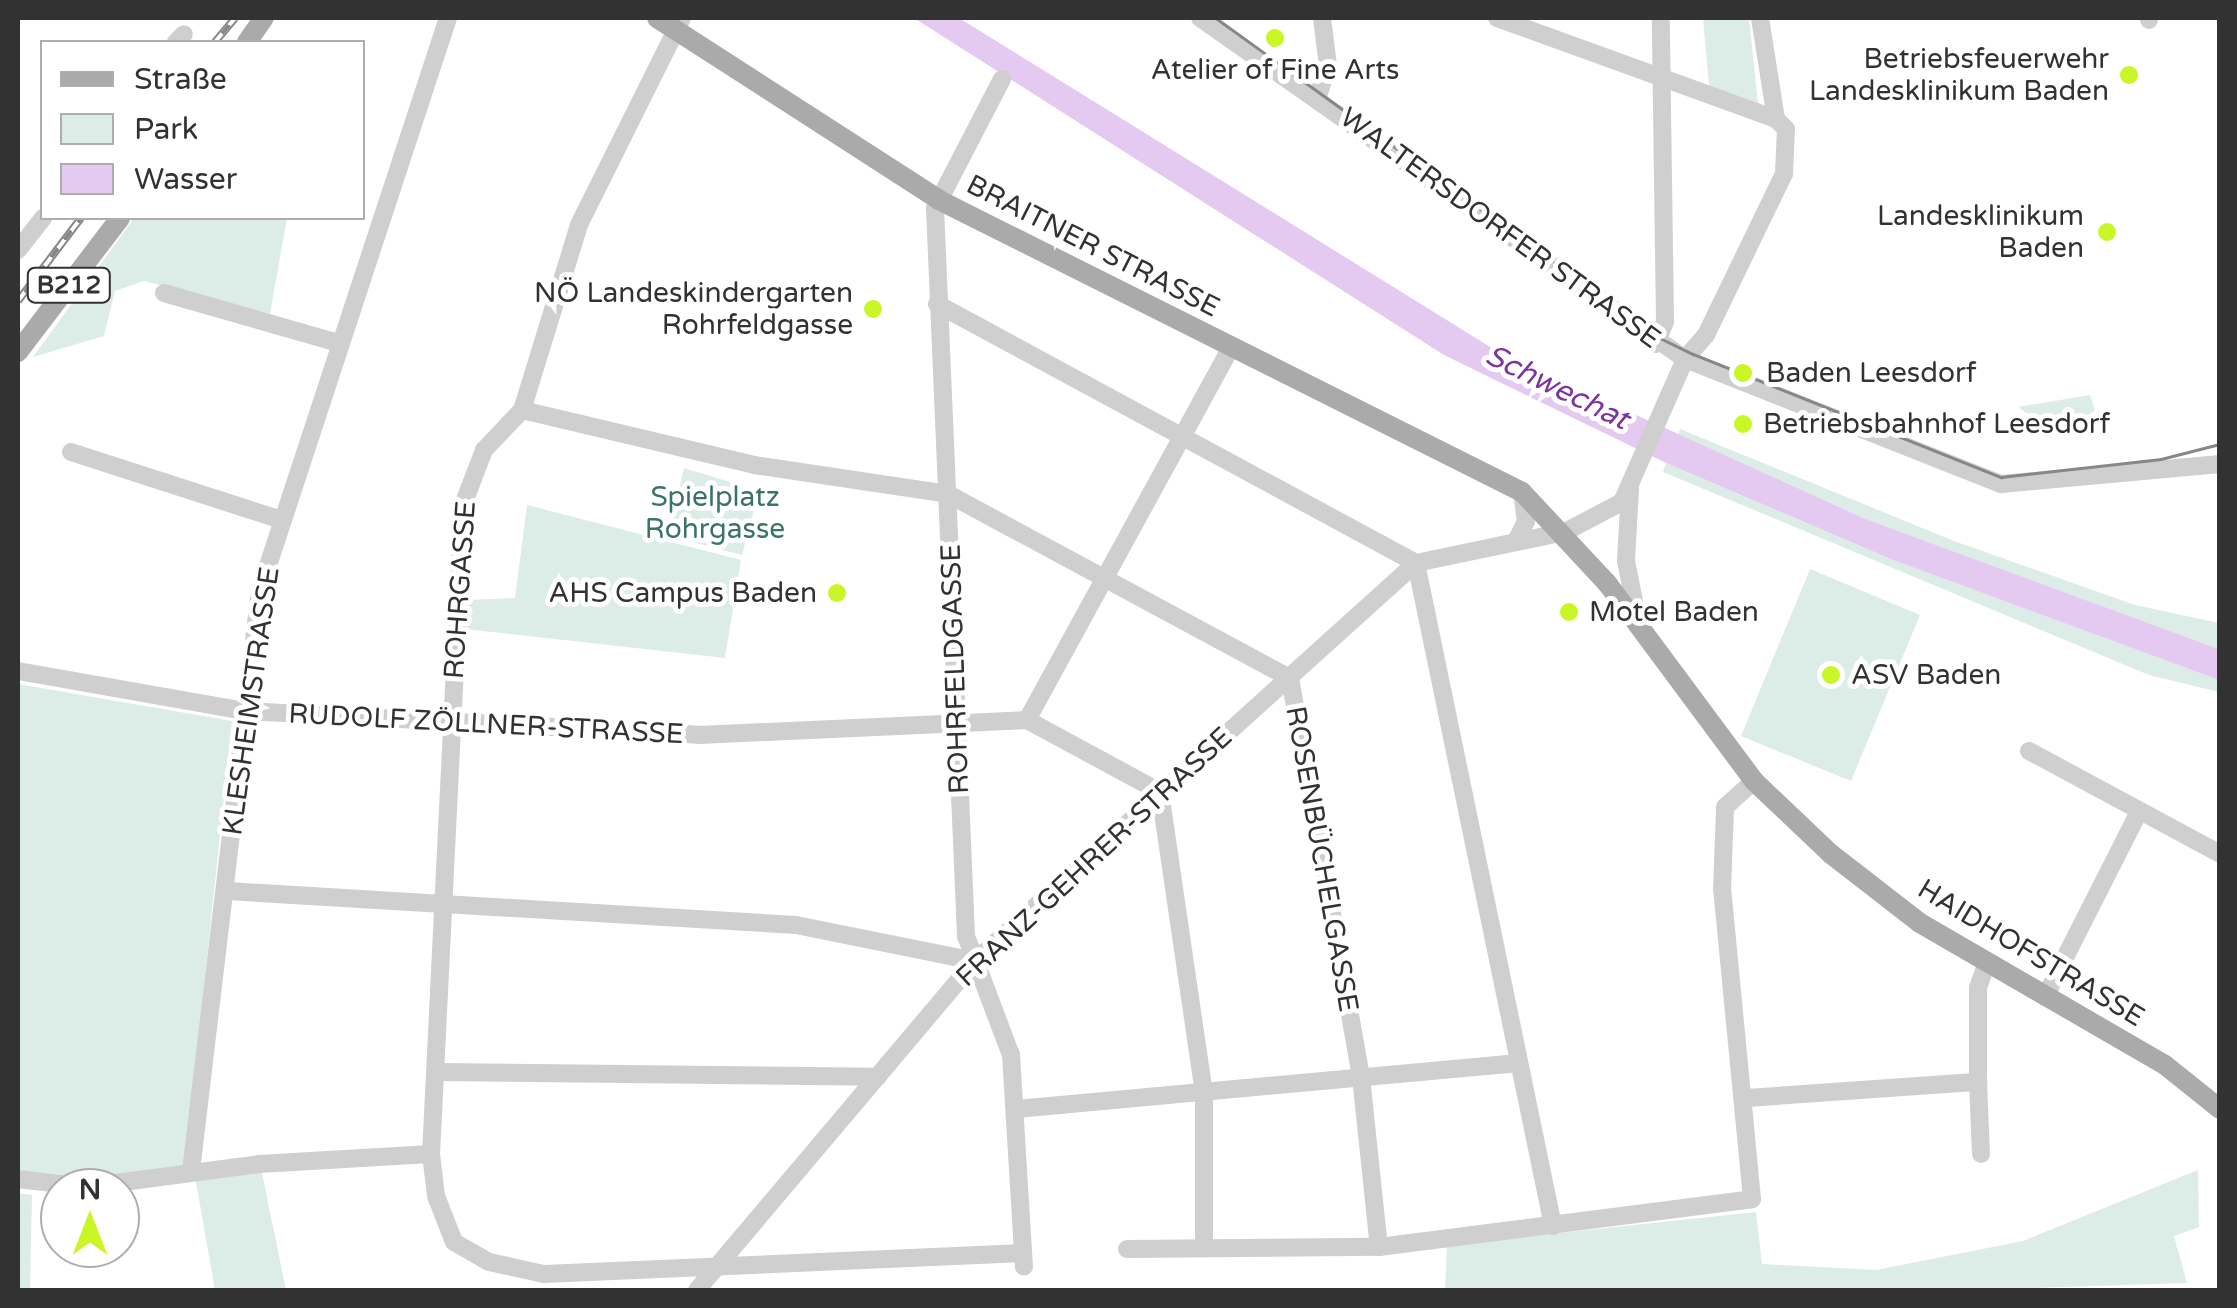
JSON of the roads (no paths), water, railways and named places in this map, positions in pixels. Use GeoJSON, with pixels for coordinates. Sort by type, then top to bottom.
{"type":"FeatureCollection","features":[{"type":"Feature","properties":{"kind":"main road"},"geometry":{"type":"LineString","coordinates":[[248,40],[264,18]]}},
{"type":"Feature","properties":{"kind":"main road","name":"BRAITNER STRASSE"},"geometry":{"type":"LineString","coordinates":[[671,22],[939,200],[1522,492],[1565,532],[1639,628]]}},
{"type":"Feature","properties":{"kind":"main road","name":"B212"},"geometry":{"type":"LineString","coordinates":[[18,352],[118,220]]}},
{"type":"Feature","properties":{"kind":"main road","name":"HAIDHOFSTRASSE"},"geometry":{"type":"LineString","coordinates":[[1639,628],[1754,782],[1876,891],[1986,966],[2165,1065],[2220,1109]]}},
{"type":"Feature","properties":{"kind":"street","name":"KLESHEIMSTRASSE"},"geometry":{"type":"LineString","coordinates":[[191,1171],[260,590],[338,343],[448,18]]}},
{"type":"Feature","properties":{"kind":"street","name":"WALTERSDORFER STRASSE"},"geometry":{"type":"LineString","coordinates":[[1200,18],[1318,96],[1656,344],[1685,359],[2001,484],[2220,464]]}},
{"type":"Feature","properties":{"kind":"street"},"geometry":{"type":"LineString","coordinates":[[1318,96],[1328,66],[1322,18]]}},
{"type":"Feature","properties":{"kind":"street"},"geometry":{"type":"LineString","coordinates":[[1498,18],[1776,118],[1786,129],[1784,174],[1706,335],[1685,359],[1630,488]]}},
{"type":"Feature","properties":{"kind":"street"},"geometry":{"type":"LineString","coordinates":[[1656,344],[1665,322],[1661,18]]}},
{"type":"Feature","properties":{"kind":"street"},"geometry":{"type":"LineString","coordinates":[[1760,18],[1776,118]]}},
{"type":"Feature","properties":{"kind":"street","name":"ROHRGASSE"},"geometry":{"type":"LineString","coordinates":[[671,22],[580,225],[522,410],[484,450],[463,506],[430,1154],[444,1224],[454,1242],[489,1262],[544,1274],[1024,1260]]}},
{"type":"Feature","properties":{"kind":"street","name":"ROHRFELDGASSE"},"geometry":{"type":"LineString","coordinates":[[1002,78],[939,200],[937,304],[966,936],[1011,1055],[1024,1260]]}},
{"type":"Feature","properties":{"kind":"street"},"geometry":{"type":"LineString","coordinates":[[18,250],[42,220]]}},
{"type":"Feature","properties":{"kind":"street"},"geometry":{"type":"LineString","coordinates":[[164,293],[338,343]]}},
{"type":"Feature","properties":{"kind":"street"},"geometry":{"type":"LineString","coordinates":[[937,304],[1416,563],[1553,1226]]}},
{"type":"Feature","properties":{"kind":"street"},"geometry":{"type":"LineString","coordinates":[[1204,1246],[1204,1093],[1160,792],[1027,720],[1232,346]]}},
{"type":"Feature","properties":{"kind":"street","name":"ROSENBÜCHELGASSE"},"geometry":{"type":"LineString","coordinates":[[522,410],[736,462],[948,494],[1290,678],[1361,1078],[1379,1246]]}},
{"type":"Feature","properties":{"kind":"street"},"geometry":{"type":"LineString","coordinates":[[71,452],[281,520]]}},
{"type":"Feature","properties":{"kind":"street","name":"FRANZ-GEHRER-STRASSE"},"geometry":{"type":"LineString","coordinates":[[697,1290],[975,961],[1416,563],[1565,532],[1611,512],[1630,488]]}},
{"type":"Feature","properties":{"kind":"street","name":"HAIDHOFSTRASSE"},"geometry":{"type":"LineString","coordinates":[[1630,488],[1626,561],[1639,628]]}},
{"type":"Feature","properties":{"kind":"street"},"geometry":{"type":"LineString","coordinates":[[1517,539],[1526,521],[1522,492]]}},
{"type":"Feature","properties":{"kind":"street","name":"RUDOLF ZÖLLNER-STRASSE"},"geometry":{"type":"LineString","coordinates":[[18,672],[246,711],[699,736],[1027,720]]}},
{"type":"Feature","properties":{"kind":"street"},"geometry":{"type":"LineString","coordinates":[[2029,751],[2220,854]]}},
{"type":"Feature","properties":{"kind":"street"},"geometry":{"type":"LineString","coordinates":[[1127,1249],[1379,1246],[1752,1200],[1747,1098],[1723,857],[1724,806],[1754,782]]}},
{"type":"Feature","properties":{"kind":"street"},"geometry":{"type":"LineString","coordinates":[[2045,997],[2139,812]]}},
{"type":"Feature","properties":{"kind":"street"},"geometry":{"type":"LineString","coordinates":[[227,891],[796,925],[975,961]]}},
{"type":"Feature","properties":{"kind":"street"},"geometry":{"type":"LineString","coordinates":[[1981,1154],[1978,988],[1986,966]]}},
{"type":"Feature","properties":{"kind":"street"},"geometry":{"type":"LineString","coordinates":[[1016,1110],[1518,1064]]}},
{"type":"Feature","properties":{"kind":"street"},"geometry":{"type":"LineString","coordinates":[[436,1072],[878,1077]]}},
{"type":"Feature","properties":{"kind":"street"},"geometry":{"type":"LineString","coordinates":[[1747,1098],[1978,1082]]}},
{"type":"Feature","properties":{"kind":"street"},"geometry":{"type":"LineString","coordinates":[[18,1180],[85,1187],[191,1171],[430,1154]]}},
{"type":"Feature","properties":{"kind":"water","name":"Schwechat"},"geometry":{"type":"Polygon","coordinates":[[[914,18],[959,18],[1500,353],[1863,518],[2219,649],[2219,680],[1893,560],[1666,463],[1444,355],[914,18]]]}},
{"type":"Feature","properties":{"kind":"tram line"},"geometry":{"type":"LineString","coordinates":[[1216,18],[1660,338],[1693,354],[2001,477],[2161,459],[2220,444]]}},
{"type":"Feature","properties":{"kind":"railway"},"geometry":{"type":"LineString","coordinates":[[217,40],[235,18]]}},
{"type":"Feature","properties":{"kind":"railway"},"geometry":{"type":"LineString","coordinates":[[18,301],[79,220]]}},
{"type":"Feature","properties":{"kind":"place","name":"Atelier of Fine Arts"},"geometry":{"type":"Point","coordinates":[1275,38]}},
{"type":"Feature","properties":{"kind":"place","name":"Betriebsfeuerwehr Landesklinikum Baden"},"geometry":{"type":"Point","coordinates":[2129,75]}},
{"type":"Feature","properties":{"kind":"place","name":"Landesklinikum Baden"},"geometry":{"type":"Point","coordinates":[2107,232]}},
{"type":"Feature","properties":{"kind":"place","name":"NÖ Landeskindergarten Rohrfeldgasse"},"geometry":{"type":"Point","coordinates":[873,309]}},
{"type":"Feature","properties":{"kind":"place","name":"Baden Leesdorf"},"geometry":{"type":"Point","coordinates":[1743,373]}},
{"type":"Feature","properties":{"kind":"place","name":"Betriebsbahnhof Leesdorf"},"geometry":{"type":"Point","coordinates":[1743,424]}},
{"type":"Feature","properties":{"kind":"place","name":"AHS Campus Baden"},"geometry":{"type":"Point","coordinates":[837,593]}},
{"type":"Feature","properties":{"kind":"place","name":"Motel Baden"},"geometry":{"type":"Point","coordinates":[1569,612]}},
{"type":"Feature","properties":{"kind":"place","name":"ASV Baden"},"geometry":{"type":"Point","coordinates":[1831,675]}},
{"type":"Feature","properties":{"kind":"park label","name":"Spielplatz Rohrgasse"},"geometry":{"type":"Point","coordinates":[715,513]}}]}
